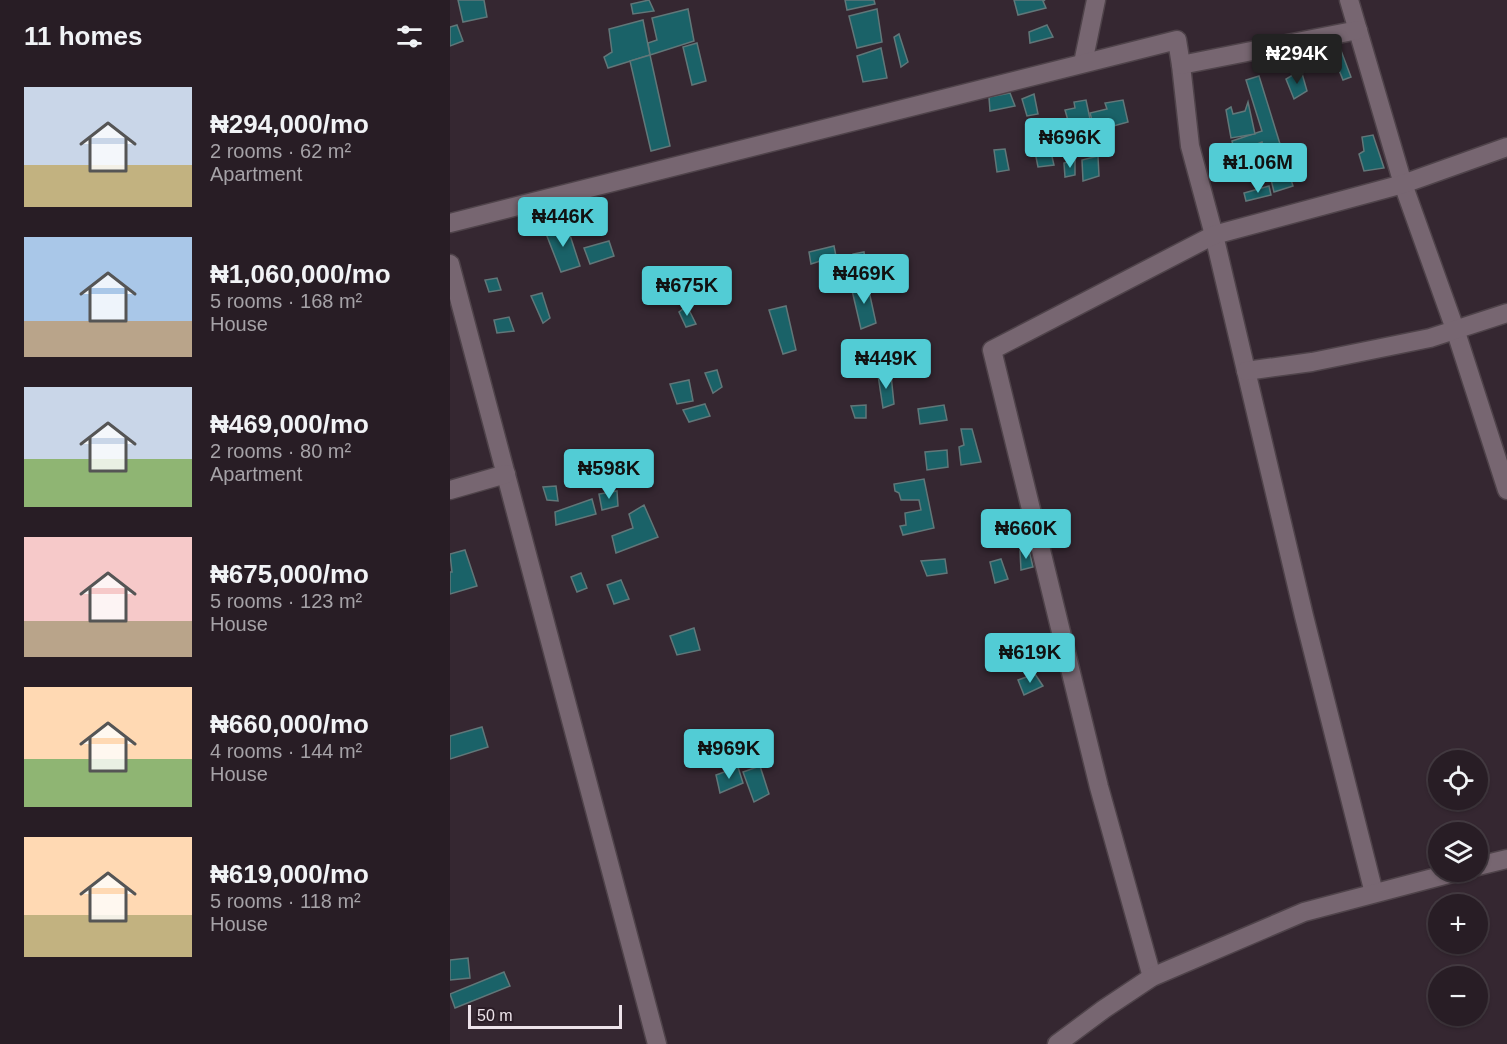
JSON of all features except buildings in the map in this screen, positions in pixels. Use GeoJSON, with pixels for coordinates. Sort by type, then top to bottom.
{"type":"FeatureCollection","features":[{"type":"Feature","properties":{"kind":"street"},"geometry":{"type":"LineString","coordinates":[[1083,63],[1096,0]]}},
{"type":"Feature","properties":{"kind":"street"},"geometry":{"type":"LineString","coordinates":[[1348,0],[1403,184],[1455,329],[1507,490]]}},
{"type":"Feature","properties":{"kind":"street"},"geometry":{"type":"LineString","coordinates":[[1181,65],[1358,30]]}},
{"type":"Feature","properties":{"kind":"street"},"geometry":{"type":"LineString","coordinates":[[450,224],[1177,40],[1190,146],[1214,234],[1304,616],[1374,893]]}},
{"type":"Feature","properties":{"kind":"street"},"geometry":{"type":"LineString","coordinates":[[1152,977],[1099,787],[992,350],[1214,234],[1403,184],[1507,147]]}},
{"type":"Feature","properties":{"kind":"street"},"geometry":{"type":"LineString","coordinates":[[450,264],[657,1044]]}},
{"type":"Feature","properties":{"kind":"street"},"geometry":{"type":"LineString","coordinates":[[1246,371],[1323,360],[1430,338],[1507,313]]}},
{"type":"Feature","properties":{"kind":"street"},"geometry":{"type":"LineString","coordinates":[[450,490],[506,474]]}},
{"type":"Feature","properties":{"kind":"street"},"geometry":{"type":"LineString","coordinates":[[1488,864],[1507,859]]}},
{"type":"Feature","properties":{"kind":"street"},"geometry":{"type":"LineString","coordinates":[[1058,1044],[1104,1009],[1152,977],[1304,912],[1428,879]]}}]}
